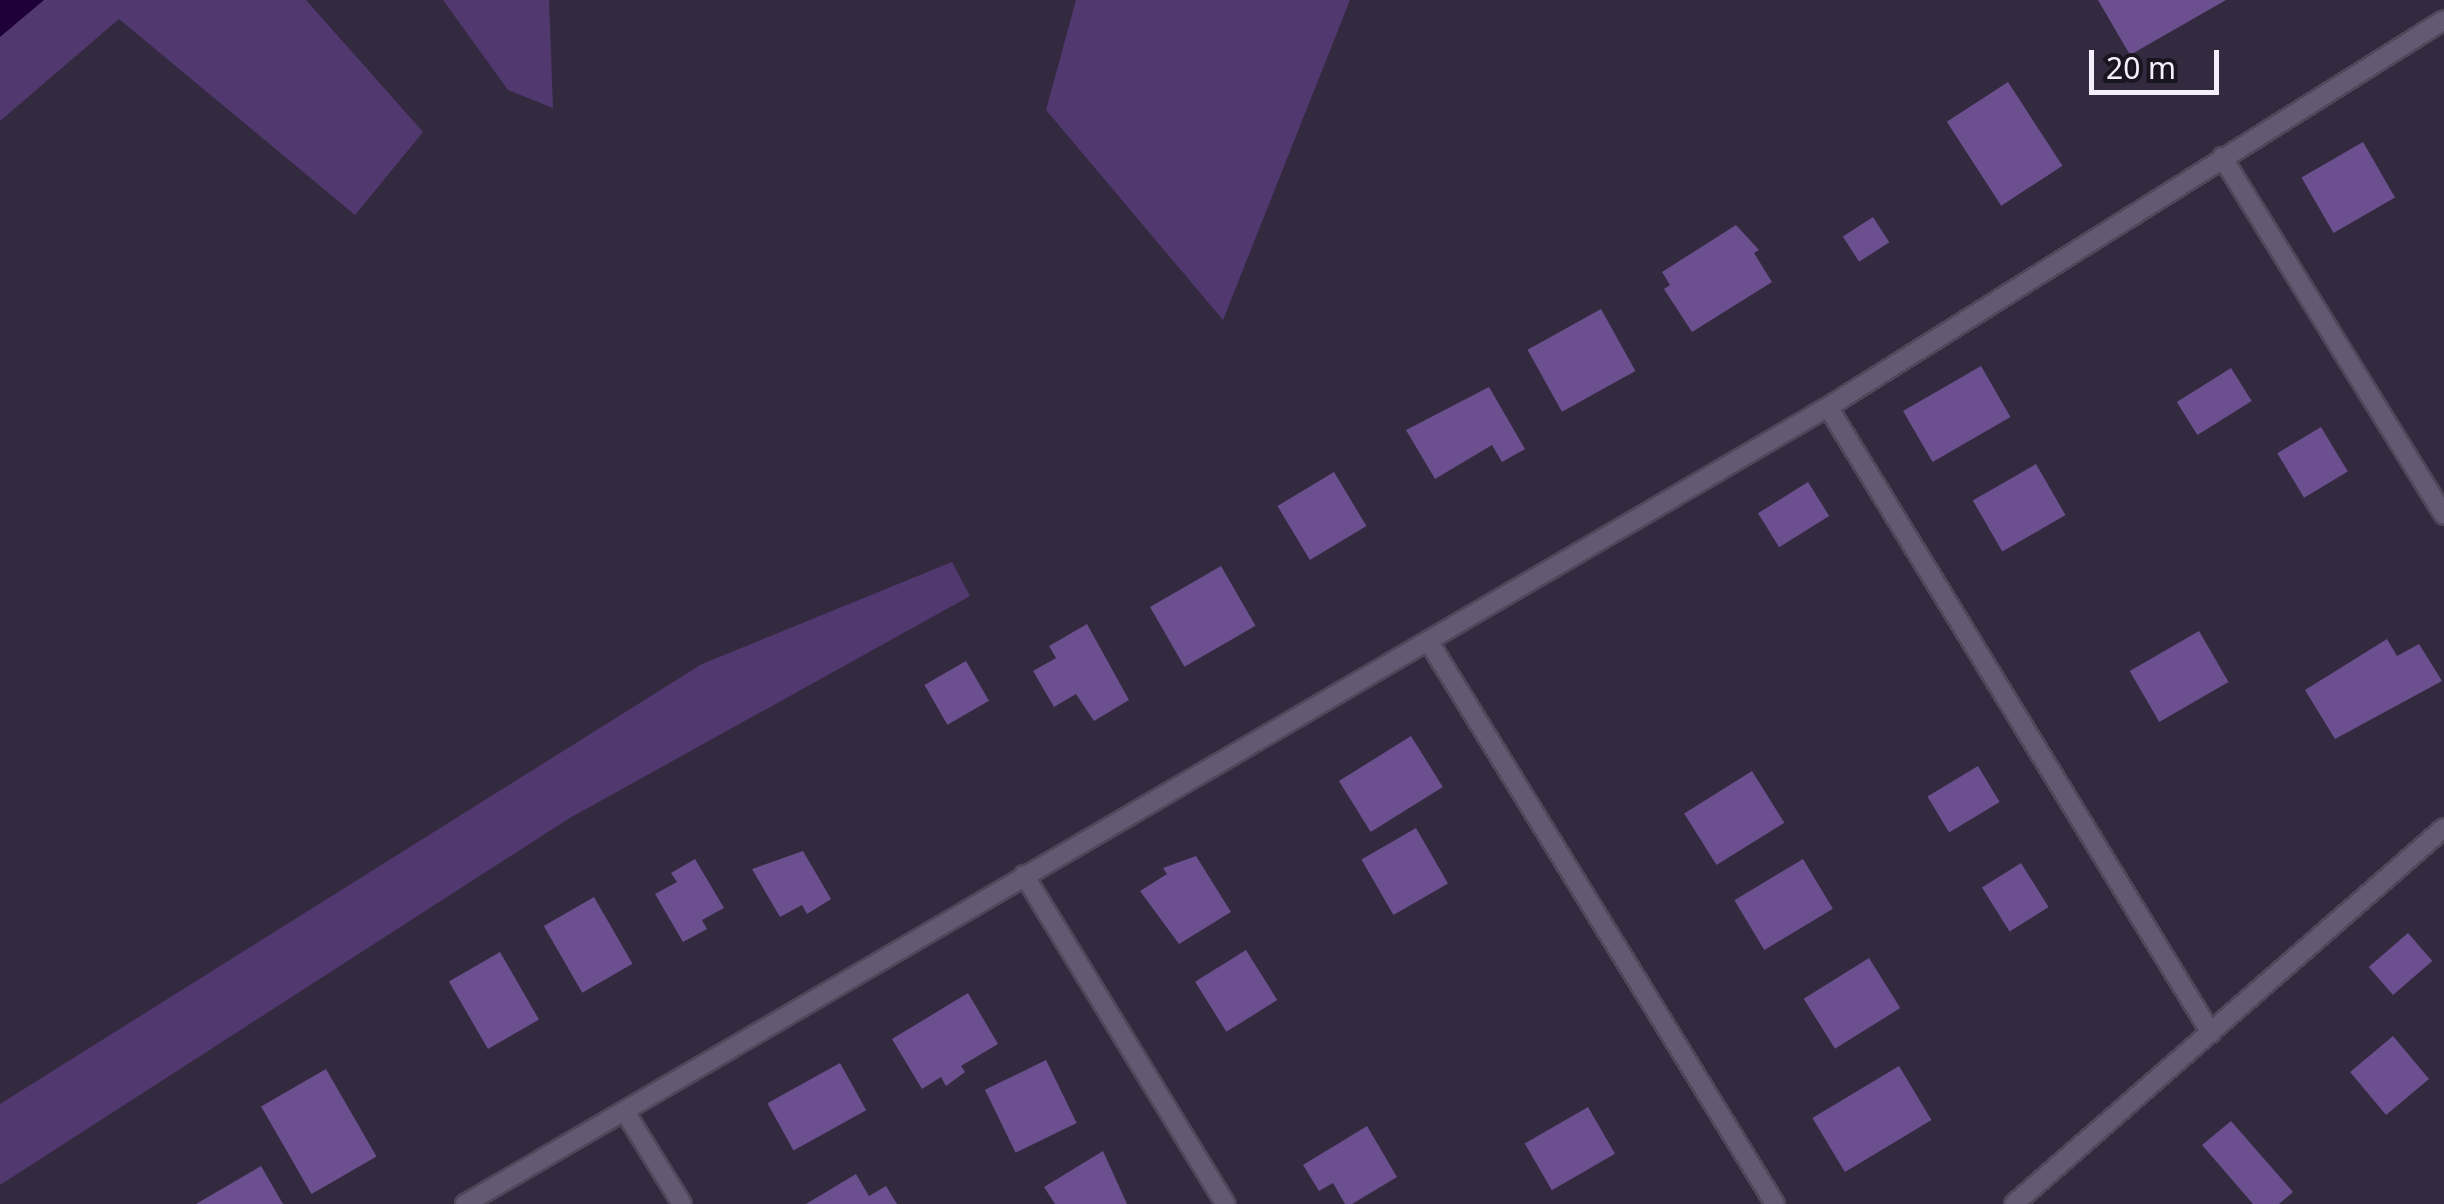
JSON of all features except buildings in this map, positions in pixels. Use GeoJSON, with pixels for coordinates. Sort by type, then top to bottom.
{"type":"FeatureCollection","features":[{"type":"Feature","properties":{"kind":"lane"},"geometry":{"type":"LineString","coordinates":[[465,1204],[1828,408],[2444,20]]}},
{"type":"Feature","properties":{"kind":"lane"},"geometry":{"type":"LineString","coordinates":[[2222,158],[2444,515]]}},
{"type":"Feature","properties":{"kind":"lane"},"geometry":{"type":"LineString","coordinates":[[1828,408],[2212,1033]]}},
{"type":"Feature","properties":{"kind":"lane"},"geometry":{"type":"LineString","coordinates":[[1429,642],[1775,1204]]}},
{"type":"Feature","properties":{"kind":"lane"},"geometry":{"type":"LineString","coordinates":[[2014,1204],[2444,828]]}},
{"type":"Feature","properties":{"kind":"lane"},"geometry":{"type":"LineString","coordinates":[[1024,875],[1226,1204]]}},
{"type":"Feature","properties":{"kind":"lane"},"geometry":{"type":"LineString","coordinates":[[625,1112],[682,1204]]}},
{"type":"Feature","properties":{"kind":"shaded area"},"geometry":{"type":"Polygon","coordinates":[[[0,0],[306,0],[423,132],[355,215],[119,19],[0,121],[0,0]]]}},
{"type":"Feature","properties":{"kind":"shaded area"},"geometry":{"type":"Polygon","coordinates":[[[0,0],[44,0],[0,37],[0,0]]]}},
{"type":"Feature","properties":{"kind":"shaded area"},"geometry":{"type":"Polygon","coordinates":[[[443,0],[549,0],[553,108],[508,90],[443,0]]]}},
{"type":"Feature","properties":{"kind":"shaded area"},"geometry":{"type":"Polygon","coordinates":[[[1076,0],[1350,0],[1223,320],[1046,110],[1076,0]]]}},
{"type":"Feature","properties":{"kind":"shaded area"},"geometry":{"type":"Polygon","coordinates":[[[952,562],[970,596],[568,819],[0,1185],[0,1104],[702,664],[952,562]]]}}]}
